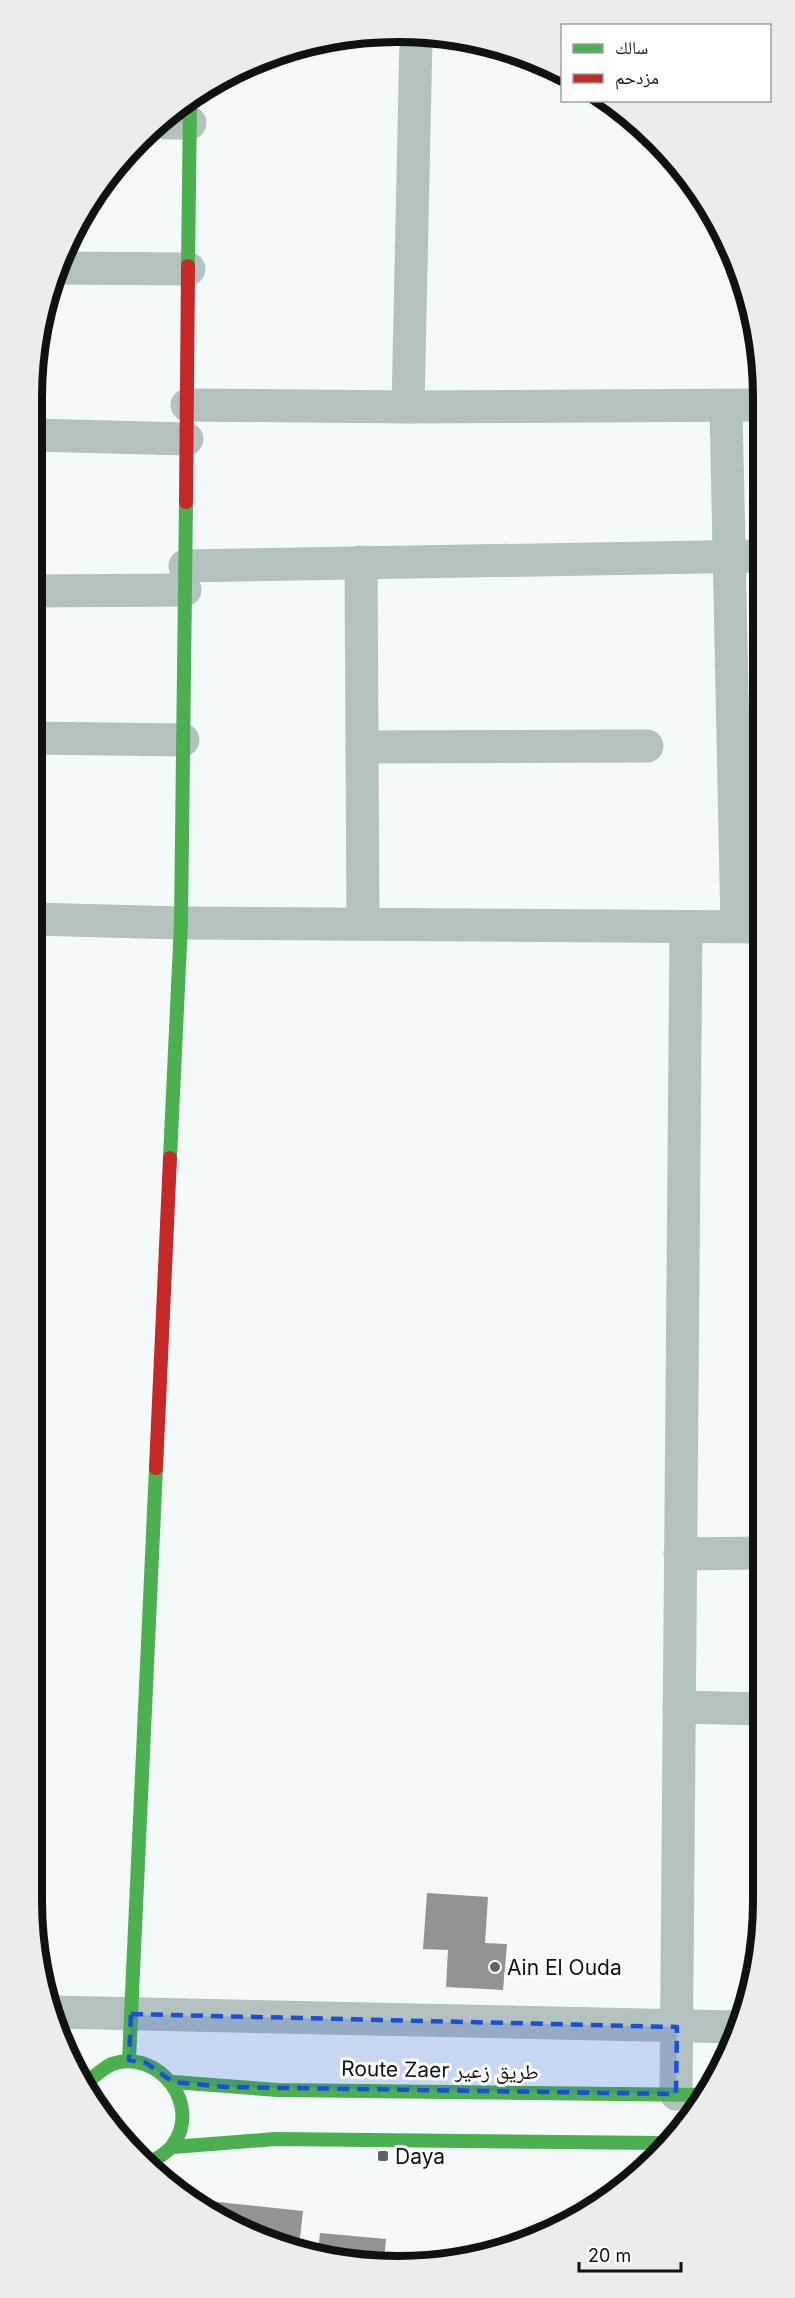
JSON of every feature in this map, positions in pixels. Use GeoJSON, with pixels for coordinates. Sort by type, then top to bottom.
{"type":"FeatureCollection","features":[{"type":"Feature","properties":{"kind":"street"},"geometry":{"type":"LineString","coordinates":[[408,407],[416,43]]}},
{"type":"Feature","properties":{"kind":"street"},"geometry":{"type":"LineString","coordinates":[[129,2060],[181,923],[189,269],[182,116]]}},
{"type":"Feature","properties":{"kind":"street"},"geometry":{"type":"LineString","coordinates":[[66,268],[189,269]]}},
{"type":"Feature","properties":{"kind":"street"},"geometry":{"type":"LineString","coordinates":[[187,405],[408,407],[753,405]]}},
{"type":"Feature","properties":{"kind":"street"},"geometry":{"type":"LineString","coordinates":[[42,919],[181,923],[749,927],[748,821],[729,557],[726,406]]}},
{"type":"Feature","properties":{"kind":"street"},"geometry":{"type":"LineString","coordinates":[[42,435],[187,439]]}},
{"type":"Feature","properties":{"kind":"street"},"geometry":{"type":"LineString","coordinates":[[42,590],[361,562],[753,556]]}},
{"type":"Feature","properties":{"kind":"street"},"geometry":{"type":"LineString","coordinates":[[361,562],[363,924]]}},
{"type":"Feature","properties":{"kind":"street"},"geometry":{"type":"LineString","coordinates":[[42,738],[183,740]]}},
{"type":"Feature","properties":{"kind":"street"},"geometry":{"type":"LineString","coordinates":[[362,747],[647,746]]}},
{"type":"Feature","properties":{"kind":"street"},"geometry":{"type":"LineString","coordinates":[[686,927],[677,2027],[691,2095]]}},
{"type":"Feature","properties":{"kind":"street"},"geometry":{"type":"LineString","coordinates":[[680,1554],[753,1553]]}},
{"type":"Feature","properties":{"kind":"street"},"geometry":{"type":"LineString","coordinates":[[679,1707],[753,1709]]}},
{"type":"Feature","properties":{"kind":"street"},"geometry":{"type":"LineString","coordinates":[[60,2012],[729,2028]]}},
{"type":"Feature","properties":{"kind":"street"},"geometry":{"type":"LineString","coordinates":[[90,2079],[98,2071],[112,2064],[129,2060],[146,2062],[161,2070],[173,2082],[183,2103],[183,2126],[173,2147],[155,2161]]}},
{"type":"Feature","properties":{"kind":"street","name":"Route Zaer طريق زعير"},"geometry":{"type":"LineString","coordinates":[[173,2082],[278,2090],[691,2095]]}},
{"type":"Feature","properties":{"kind":"street"},"geometry":{"type":"LineString","coordinates":[[173,2147],[275,2139],[658,2143]]}},
{"type":"Feature","properties":{"kind":"highlighted area"},"geometry":{"type":"Polygon","coordinates":[[[131,2014],[677,2027],[676,2094],[226,2087],[173,2082],[146,2063],[129,2060],[131,2014]]]}},
{"type":"Feature","properties":{"kind":"building"},"geometry":{"type":"Polygon","coordinates":[[[427,1893],[488,1897],[485,1943],[507,1944],[503,1990],[446,1987],[448,1950],[423,1949],[427,1893]]]}},
{"type":"Feature","properties":{"kind":"building"},"geometry":{"type":"Polygon","coordinates":[[[208,2201],[303,2211],[300,2242],[261,2229],[208,2201]]]}},
{"type":"Feature","properties":{"kind":"building"},"geometry":{"type":"Polygon","coordinates":[[[320,2233],[386,2239],[385,2255],[351,2253],[319,2247],[320,2233]]]}},
{"type":"Feature","properties":{"kind":"traffic: fast"},"geometry":{"type":"LineString","coordinates":[[188,266],[190,109]]}},
{"type":"Feature","properties":{"kind":"traffic: fast"},"geometry":{"type":"LineString","coordinates":[[170,1158],[181,923],[186,502]]}},
{"type":"Feature","properties":{"kind":"traffic: fast"},"geometry":{"type":"LineString","coordinates":[[129,2060],[156,1468]]}},
{"type":"Feature","properties":{"kind":"traffic: fast"},"geometry":{"type":"LineString","coordinates":[[91,2079],[112,2064],[130,2061],[146,2065],[160,2073],[172,2084],[179,2099],[182,2114],[180,2131],[170,2149],[154,2160]]}},
{"type":"Feature","properties":{"kind":"traffic: fast"},"geometry":{"type":"LineString","coordinates":[[173,2082],[278,2090],[695,2095]]}},
{"type":"Feature","properties":{"kind":"traffic: fast"},"geometry":{"type":"LineString","coordinates":[[173,2147],[275,2139],[658,2143]]}},
{"type":"Feature","properties":{"kind":"traffic: jam"},"geometry":{"type":"LineString","coordinates":[[186,502],[188,266]]}},
{"type":"Feature","properties":{"kind":"traffic: jam"},"geometry":{"type":"LineString","coordinates":[[156,1468],[170,1158]]}},
{"type":"Feature","properties":{"kind":"place","name":"Ain El Ouda"},"geometry":{"type":"Point","coordinates":[495,1967]}},
{"type":"Feature","properties":{"kind":"place","name":"Daya"},"geometry":{"type":"Point","coordinates":[383,2156]}}]}
